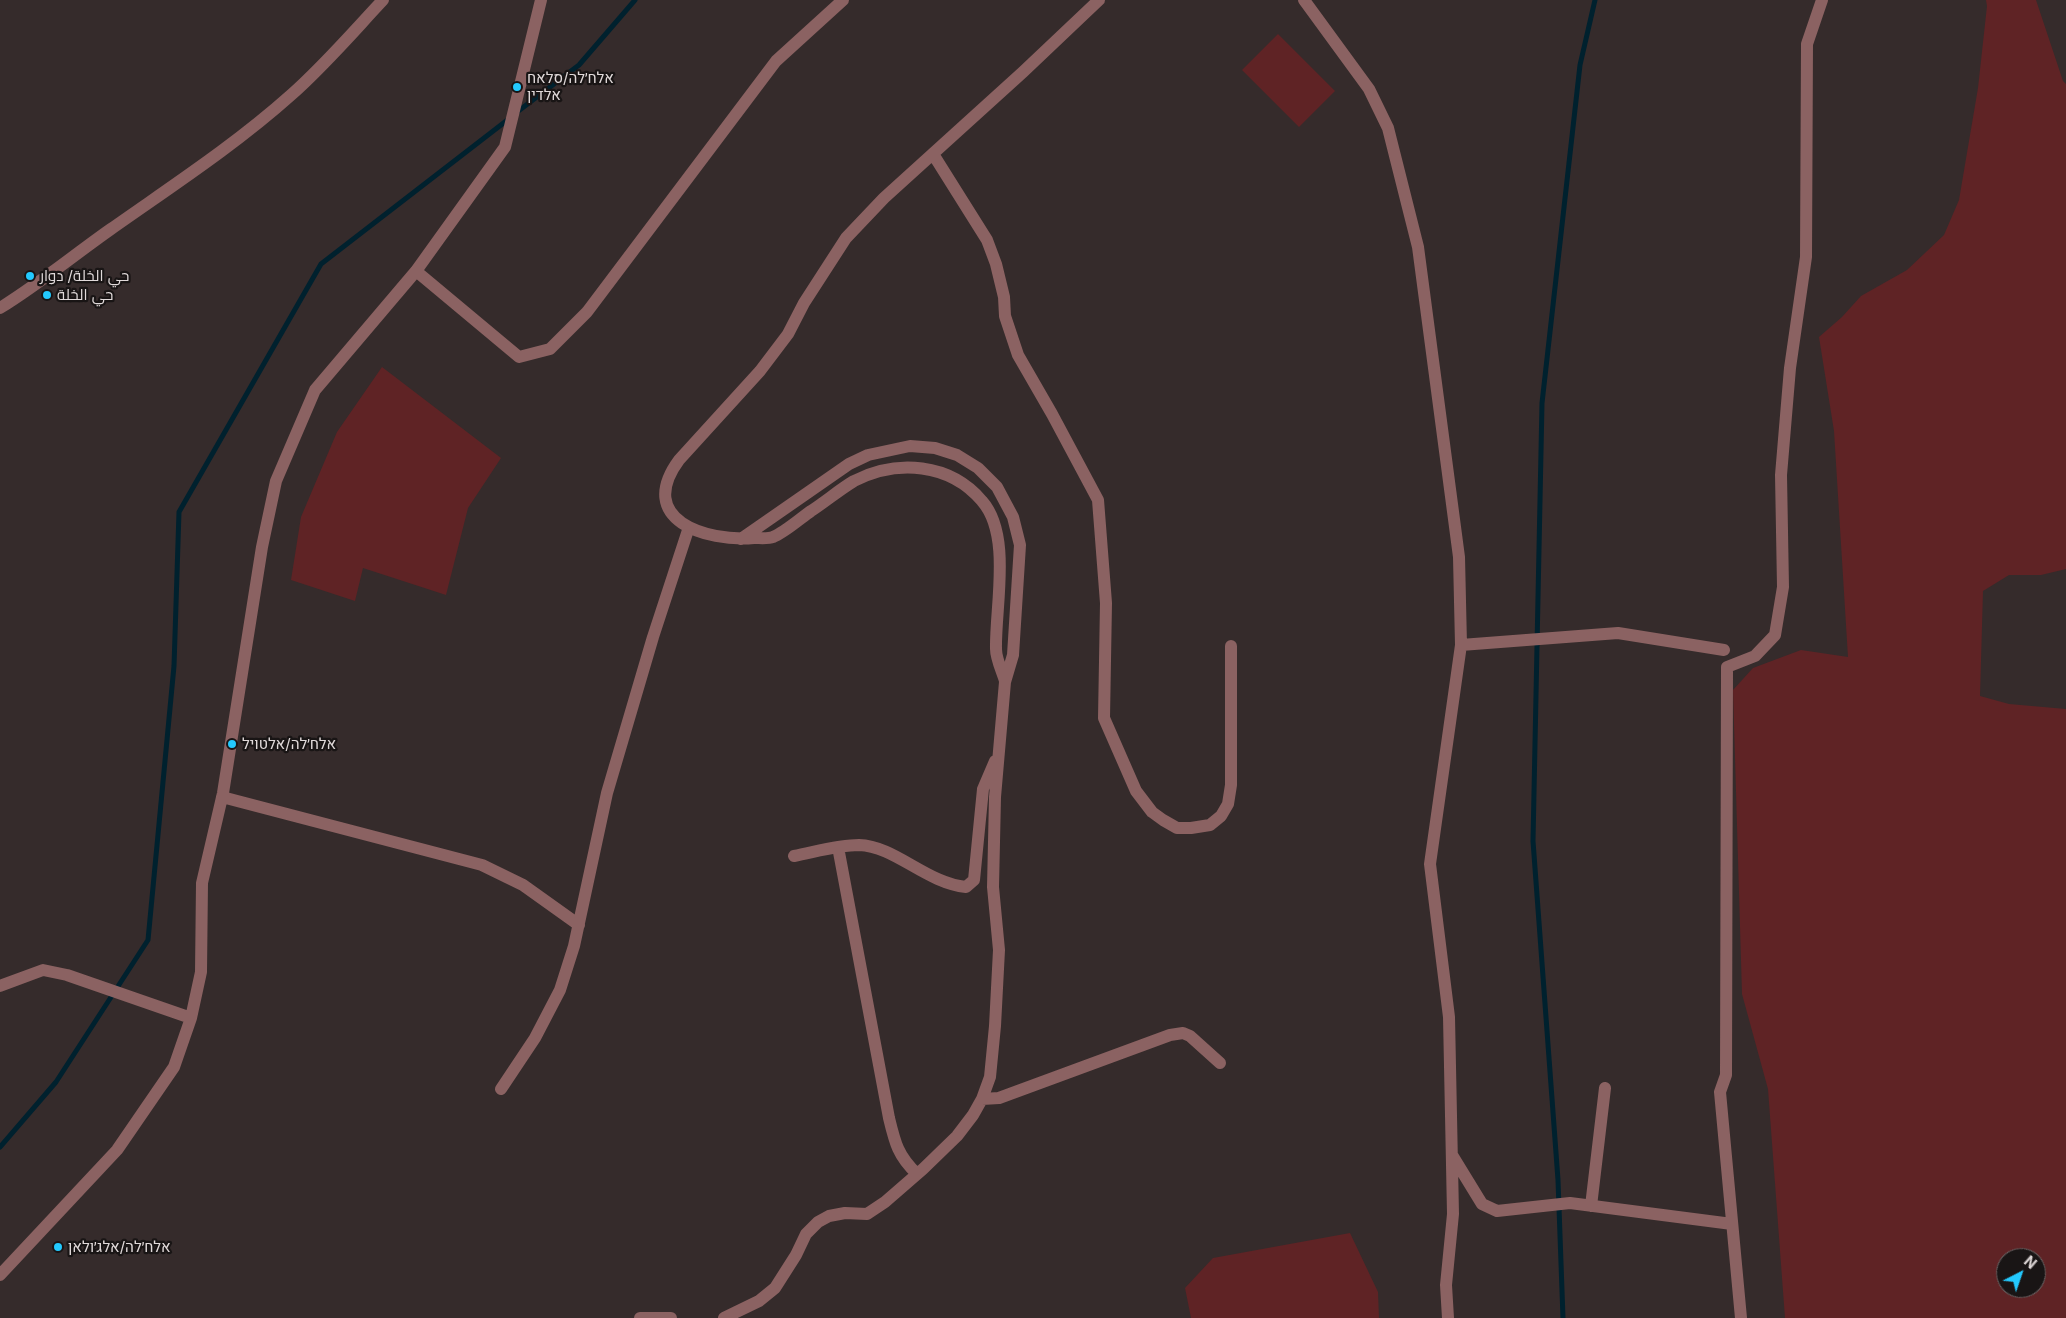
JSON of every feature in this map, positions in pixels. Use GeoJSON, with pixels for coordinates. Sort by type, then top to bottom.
{"type":"FeatureCollection","features":[{"type":"Feature","properties":{"kind":"street"},"geometry":{"type":"LineString","coordinates":[[0,308],[28,291],[109,230],[205,164],[291,95],[343,44],[383,0]]}},
{"type":"Feature","properties":{"kind":"street"},"geometry":{"type":"LineString","coordinates":[[0,1275],[117,1150],[174,1067],[191,1018],[202,972],[202,883],[222,797],[262,547],[276,481],[315,390],[416,270],[505,147],[541,0]]}},
{"type":"Feature","properties":{"kind":"street"},"geometry":{"type":"LineString","coordinates":[[416,270],[519,356],[550,349],[588,312],[776,61],[843,0]]}},
{"type":"Feature","properties":{"kind":"street"},"geometry":{"type":"LineString","coordinates":[[1005,682],[996,651],[1000,566],[991,514],[983,501],[963,484],[940,471],[916,467],[889,469],[855,481],[773,537],[725,538],[689,527],[671,511],[664,497],[670,472],[716,418],[760,371],[788,334],[804,303],[846,238],[884,198],[1099,0]]}},
{"type":"Feature","properties":{"kind":"street"},"geometry":{"type":"LineString","coordinates":[[1304,0],[1369,89],[1388,128],[1418,247],[1459,557],[1461,645],[1430,864],[1450,1017],[1452,1214],[1446,1285],[1440,1318]]}},
{"type":"Feature","properties":{"kind":"street"},"geometry":{"type":"LineString","coordinates":[[1741,1318],[1720,1092],[1726,1076],[1727,667],[1756,656],[1775,635],[1783,587],[1781,475],[1790,368],[1806,257],[1807,44],[1822,0]]}},
{"type":"Feature","properties":{"kind":"street"},"geometry":{"type":"LineString","coordinates":[[932,154],[987,240],[996,264],[1004,297],[1005,316],[1018,355],[1098,500],[1106,603],[1104,718],[1136,791],[1152,812],[1177,828],[1210,825],[1221,816],[1228,804],[1230,785],[1231,646]]}},
{"type":"Feature","properties":{"kind":"street"},"geometry":{"type":"LineString","coordinates":[[724,1318],[759,1301],[775,1288],[796,1255],[806,1234],[818,1222],[829,1216],[867,1214],[885,1202],[957,1136],[974,1115],[982,1099],[990,1077],[996,1016],[999,950],[993,887],[995,797],[1005,682],[1013,655],[1020,545],[1013,516],[997,487],[978,468],[957,455],[935,448],[910,446],[868,455],[829,475],[741,539]]}},
{"type":"Feature","properties":{"kind":"street"},"geometry":{"type":"LineString","coordinates":[[501,1088],[535,1038],[560,990],[574,946],[607,793],[653,637],[689,527]]}},
{"type":"Feature","properties":{"kind":"street"},"geometry":{"type":"LineString","coordinates":[[1461,645],[1618,633],[1724,650]]}},
{"type":"Feature","properties":{"kind":"street"},"geometry":{"type":"LineString","coordinates":[[794,856],[838,847],[860,845],[882,850],[936,880],[953,886],[966,887],[974,880],[983,789],[999,752]]}},
{"type":"Feature","properties":{"kind":"street"},"geometry":{"type":"LineString","coordinates":[[222,797],[482,865],[523,885],[578,925]]}},
{"type":"Feature","properties":{"kind":"street"},"geometry":{"type":"LineString","coordinates":[[838,847],[895,1145],[904,1161],[917,1174]]}},
{"type":"Feature","properties":{"kind":"street"},"geometry":{"type":"LineString","coordinates":[[0,986],[43,970],[67,974],[191,1018]]}},
{"type":"Feature","properties":{"kind":"street"},"geometry":{"type":"LineString","coordinates":[[982,1099],[999,1098],[1170,1035],[1183,1033],[1190,1036],[1220,1063]]}},
{"type":"Feature","properties":{"kind":"street"},"geometry":{"type":"LineString","coordinates":[[1592,1206],[1605,1088]]}},
{"type":"Feature","properties":{"kind":"street"},"geometry":{"type":"LineString","coordinates":[[1451,1154],[1482,1204],[1497,1211],[1570,1203],[1732,1224]]}},
{"type":"Feature","properties":{"kind":"street"},"geometry":{"type":"LineString","coordinates":[[1446,1285],[1448,1318]]}},
{"type":"Feature","properties":{"kind":"street"},"geometry":{"type":"LineString","coordinates":[[640,1318],[671,1318]]}},
{"type":"Feature","properties":{"kind":"shaded area"},"geometry":{"type":"Polygon","coordinates":[[[1986,0],[2036,0],[2063,81],[2066,84],[2066,569],[2041,575],[2009,575],[1983,591],[1980,696],[2009,704],[2066,709],[2066,1318],[1785,1318],[1768,1089],[1742,994],[1733,690],[1753,668],[1801,650],[1848,657],[1834,431],[1819,337],[1842,317],[1861,296],[1907,270],[1944,235],[1959,200],[1978,88],[1987,6],[1986,0]]]}},
{"type":"Feature","properties":{"kind":"shaded area"},"geometry":{"type":"Polygon","coordinates":[[[1278,34],[1335,91],[1299,127],[1242,70],[1278,34]]]}},
{"type":"Feature","properties":{"kind":"shaded area"},"geometry":{"type":"Polygon","coordinates":[[[382,367],[501,458],[468,508],[446,595],[363,568],[355,601],[291,580],[301,517],[337,432],[382,367]]]}},
{"type":"Feature","properties":{"kind":"shaded area"},"geometry":{"type":"Polygon","coordinates":[[[1350,1233],[1378,1292],[1379,1318],[1191,1318],[1185,1288],[1213,1258],[1350,1233]]]}},
{"type":"Feature","properties":{"kind":"waterway"},"geometry":{"type":"LineString","coordinates":[[517,112],[579,65],[635,0]]}},
{"type":"Feature","properties":{"kind":"waterway"},"geometry":{"type":"LineString","coordinates":[[1563,1318],[1558,1180],[1533,841],[1542,403],[1580,65],[1595,0]]}},
{"type":"Feature","properties":{"kind":"waterway"},"geometry":{"type":"LineString","coordinates":[[0,1147],[56,1082],[148,940],[174,666],[179,512],[321,264],[510,118]]}},
{"type":"Feature","properties":{"kind":"place","name":"אלח׳לה/סלאח אלדין"},"geometry":{"type":"Point","coordinates":[517,87]}},
{"type":"Feature","properties":{"kind":"place","name":"حي الخلة/ دوار"},"geometry":{"type":"Point","coordinates":[30,276]}},
{"type":"Feature","properties":{"kind":"place","name":"حي الخلة"},"geometry":{"type":"Point","coordinates":[47,295]}},
{"type":"Feature","properties":{"kind":"place","name":"אלח׳לה/אלטויל"},"geometry":{"type":"Point","coordinates":[232,744]}},
{"type":"Feature","properties":{"kind":"place","name":"אלח׳לה/אלג׳ולאן"},"geometry":{"type":"Point","coordinates":[58,1247]}}]}
